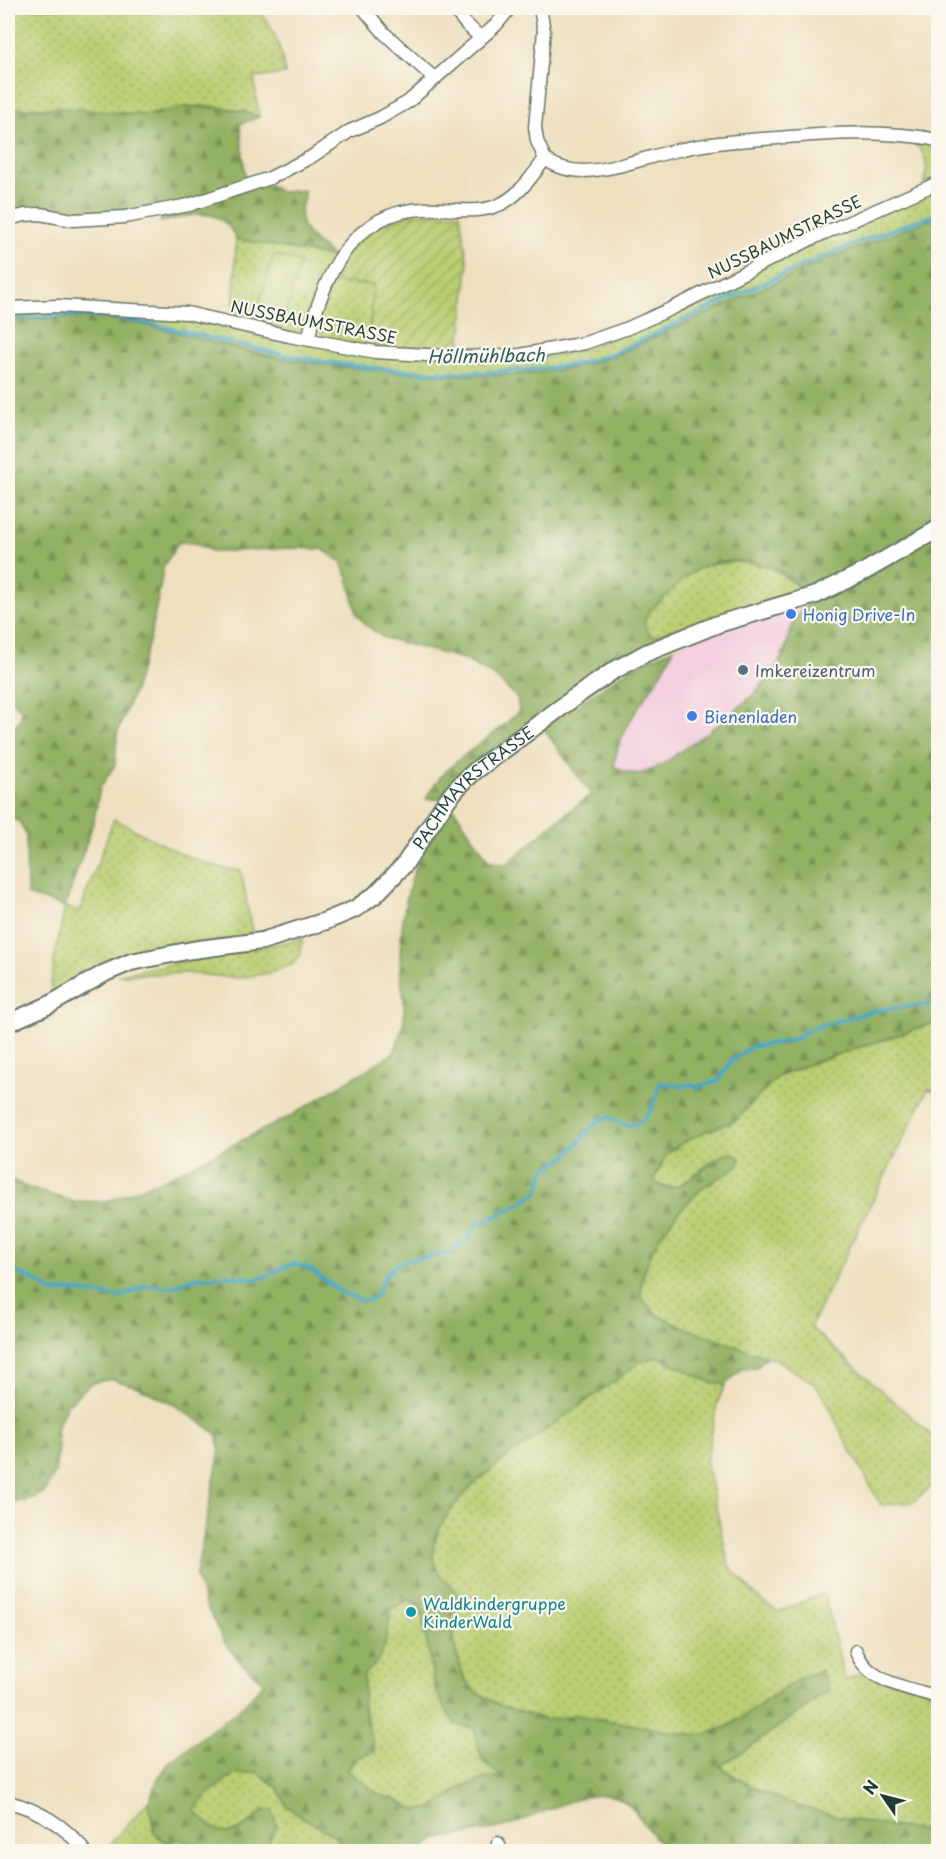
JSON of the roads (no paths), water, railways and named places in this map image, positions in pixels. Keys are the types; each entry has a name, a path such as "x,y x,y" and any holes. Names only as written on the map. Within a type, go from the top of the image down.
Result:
{"street":[{"path":"363,8 394,43 435,79"},
{"path":"453,8 481,38"},
{"path":"8,219 40,214 73,220 125,217 189,204 247,187 291,168 350,132 396,109 435,79 481,38 510,8"},
{"path":"540,8 544,31 535,127 537,141 545,159 556,165 584,171 682,149 741,140 865,133 895,134 939,140"},
{"path":"308,339 321,294 332,272 344,250 361,233 380,221 408,210 425,208 477,210 497,206 516,193 545,159"},
{"name":"NUSSBAUMSTRASSE","path":"8,308 58,306 187,313 375,352 461,357 520,355 585,343 628,328 804,242 939,183"},
{"name":"PACHMAYRSTRASSE","path":"8,1023 49,1005 105,973 131,962 176,952 262,942 355,909 375,895 404,866 447,800 475,771 613,671 684,636 816,595 865,572 939,529"},
{"path":"856,1651 865,1668 885,1680 939,1697"},
{"path":"8,1802 29,1808 54,1822 85,1851"}],"waterway":[{"name":"Höllmühlbach","path":"8,318 72,315 120,319 170,328 295,357 374,368 484,372 550,367 577,363 616,352 815,260 938,214"},
{"path":"8,1270 31,1278 52,1292 72,1291 120,1297 145,1286 171,1287 198,1277 213,1278 224,1275 255,1279 295,1264 308,1268 343,1293 363,1301 372,1299 377,1294 385,1275 402,1261 447,1254 466,1241 478,1223 497,1216 537,1193 546,1168 566,1157 599,1120 609,1117 622,1124 631,1125 644,1119 653,1106 660,1083 683,1086 691,1084 697,1087 718,1081 732,1060 751,1047 793,1040 810,1029 873,1011 938,1004"}],"place":[{"name":"Honig Drive-In","path":"791,614"},
{"name":"Imkereizentrum","path":"743,670"},
{"name":"Bienenladen","path":"692,716"},
{"name":"Waldkindergruppe KinderWald","path":"411,1612"}]}
